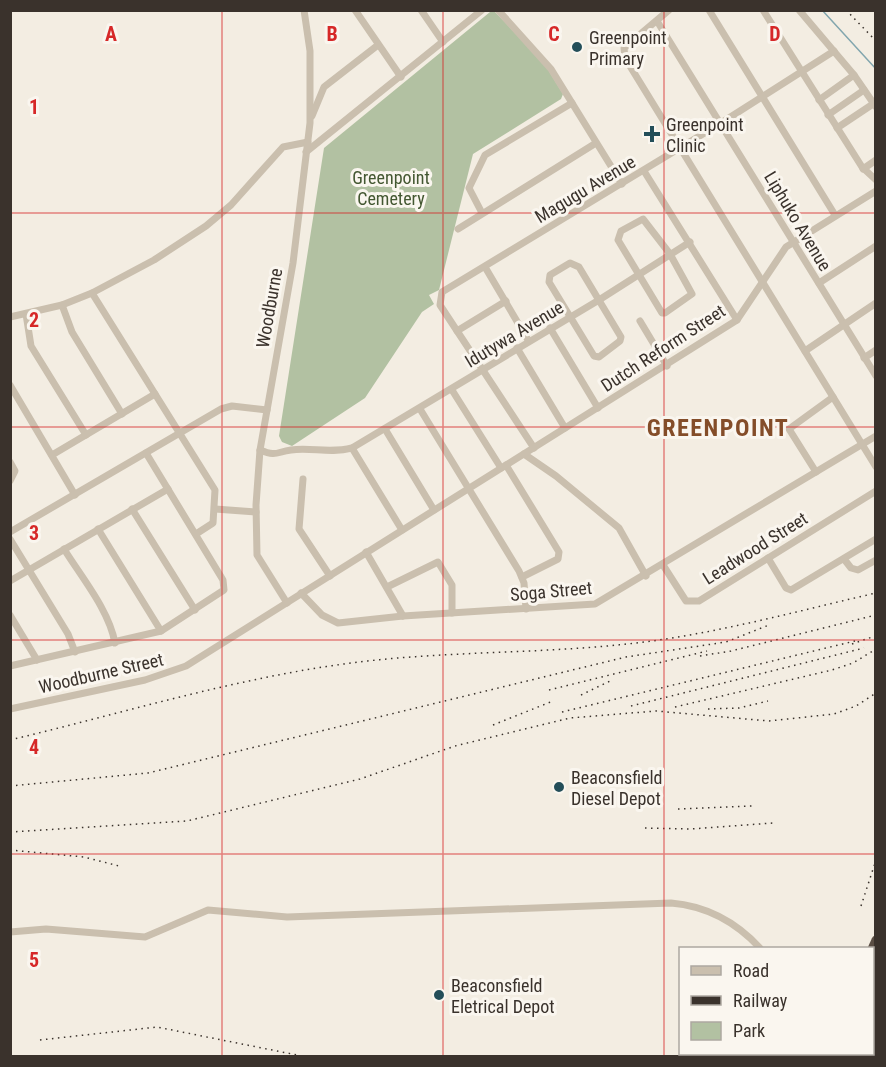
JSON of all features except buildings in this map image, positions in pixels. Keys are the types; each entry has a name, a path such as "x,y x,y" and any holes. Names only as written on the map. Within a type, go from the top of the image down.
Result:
{"street":[{"name":"Woodburne","path":"287,603 257,555 256,512 260,450 293,263 308,142 310,51 304,10"},
{"path":"355,10 401,77"},
{"path":"421,10 443,42"},
{"path":"306,153 482,10"},
{"path":"498,10 546,61 622,184"},
{"path":"669,10 627,45 623,54 876,467"},
{"path":"708,10 835,215"},
{"path":"799,10 854,75 874,105 837,128"},
{"path":"766,12 801,73 863,169 876,180"},
{"name":"Liphuko Avenue","path":"657,21 876,376"},
{"path":"310,121 324,87 378,45"},
{"name":"Magugu Avenue","path":"457,331 440,305 442,292 763,98 834,51"},
{"path":"819,100 854,75"},
{"path":"828,115 864,90"},
{"path":"482,213 469,190 485,155 572,103"},
{"path":"10,317 62,305 92,293 154,260 206,226 231,205 283,147 308,142"},
{"path":"458,229 596,143"},
{"path":"863,169 876,160"},
{"path":"644,171 737,320"},
{"path":"792,241 876,191"},
{"path":"644,219 670,254 692,294 688,299 662,313 639,275 618,240 621,231 644,219"},
{"name":"Dutch Reform Street","path":"287,603 737,320 781,252 792,241"},
{"name":"Idutywa Avenue","path":"352,448 452,390 528,340 571,317 690,242"},
{"path":"819,283 876,246"},
{"path":"567,264 579,267 621,337 620,341 601,356 594,356 571,317 549,279 567,264"},
{"path":"485,267 528,340"},
{"path":"92,293 215,490 213,523 196,534"},
{"path":"506,302 457,331 534,448"},
{"path":"805,351 843,323 876,303"},
{"path":"62,305 72,332 122,414"},
{"path":"26,314 32,346 86,435"},
{"path":"640,321 666,366"},
{"path":"550,328 598,408"},
{"path":"517,348 565,428"},
{"path":"864,358 876,350"},
{"path":"10,385 75,495"},
{"path":"452,390 560,555 558,559 522,577"},
{"path":"52,455 155,394"},
{"path":"816,472 789,429 833,397"},
{"path":"10,532 225,408 267,410"},
{"path":"420,409 522,577 526,609"},
{"path":"385,429 434,510"},
{"name":"Soga Street","path":"301,593 322,615 333,622 595,604 646,576 876,436"},
{"path":"260,450 276,455 292,450 331,453 352,448 402,530"},
{"path":"10,666 161,631 220,594 225,583 146,453"},
{"path":"524,454 556,476 619,528 646,576"},
{"path":"10,462 15,475 10,481"},
{"path":"303,479 299,530 330,576"},
{"path":"10,581 168,489"},
{"name":"Leadwood Street","path":"663,565 686,601 691,603 699,601 876,491"},
{"path":"132,509 195,610"},
{"path":"215,509 256,512"},
{"path":"98,529 161,631"},
{"path":"10,539 68,634 75,652"},
{"path":"768,558 786,588 791,590 876,540"},
{"path":"64,549 112,629 115,643"},
{"path":"366,552 403,616"},
{"path":"844,559 851,568 858,570 876,560"},
{"path":"387,587 438,562 452,585 452,613"},
{"name":"Woodburne Street","path":"10,709 146,680 177,670 287,603"},
{"path":"10,615 37,660"},
{"path":"10,932 46,929 144,937 208,910 287,917 671,903 699,908 728,920 759,947"}],"green space":[{"name":"Greenpoint Cemetery","path":"490,12 495,12 544,63 563,94 561,99 473,154 439,290 429,295 434,304 422,312 365,398 292,446 282,442 279,436 324,148"}],"waterway":[{"path":"822,10 876,69"}],"railway":[{"path":"846,10 876,41"},
{"path":"10,740 222,687 308,670 385,659 558,650 659,640 752,622 876,593"},
{"path":"700,656 731,651 876,615"},
{"path":"10,786 148,773 626,657 726,642 769,625"},
{"path":"852,644 875,636"},
{"path":"562,712 859,640"},
{"path":"631,706 864,648"},
{"path":"675,707 832,670 853,663 876,649"},
{"path":"549,690 707,651"},
{"path":"581,695 610,681"},
{"path":"10,832 187,821 360,779 455,746 570,718 656,711 769,721 834,714 856,706 876,693"},
{"path":"493,725 553,701"},
{"path":"708,709 739,708 768,701"},
{"path":"678,809 752,806"},
{"path":"645,828 691,829 773,823"},
{"path":"10,850 84,857 119,866"},
{"path":"861,906 876,860"},
{"path":"40,1040 157,1027 302,1056"}],"place":[{"name":"Greenpoint Primary","path":"577,47"},
{"name":"Greenpoint Clinic","path":"652,134"},
{"name":"Beaconsfield Diesel Depot","path":"559,787"},
{"name":"Beaconsfield Eletrical Depot","path":"439,995"}],"district":[{"name":"GREENPOINT","path":"718,428"}]}
